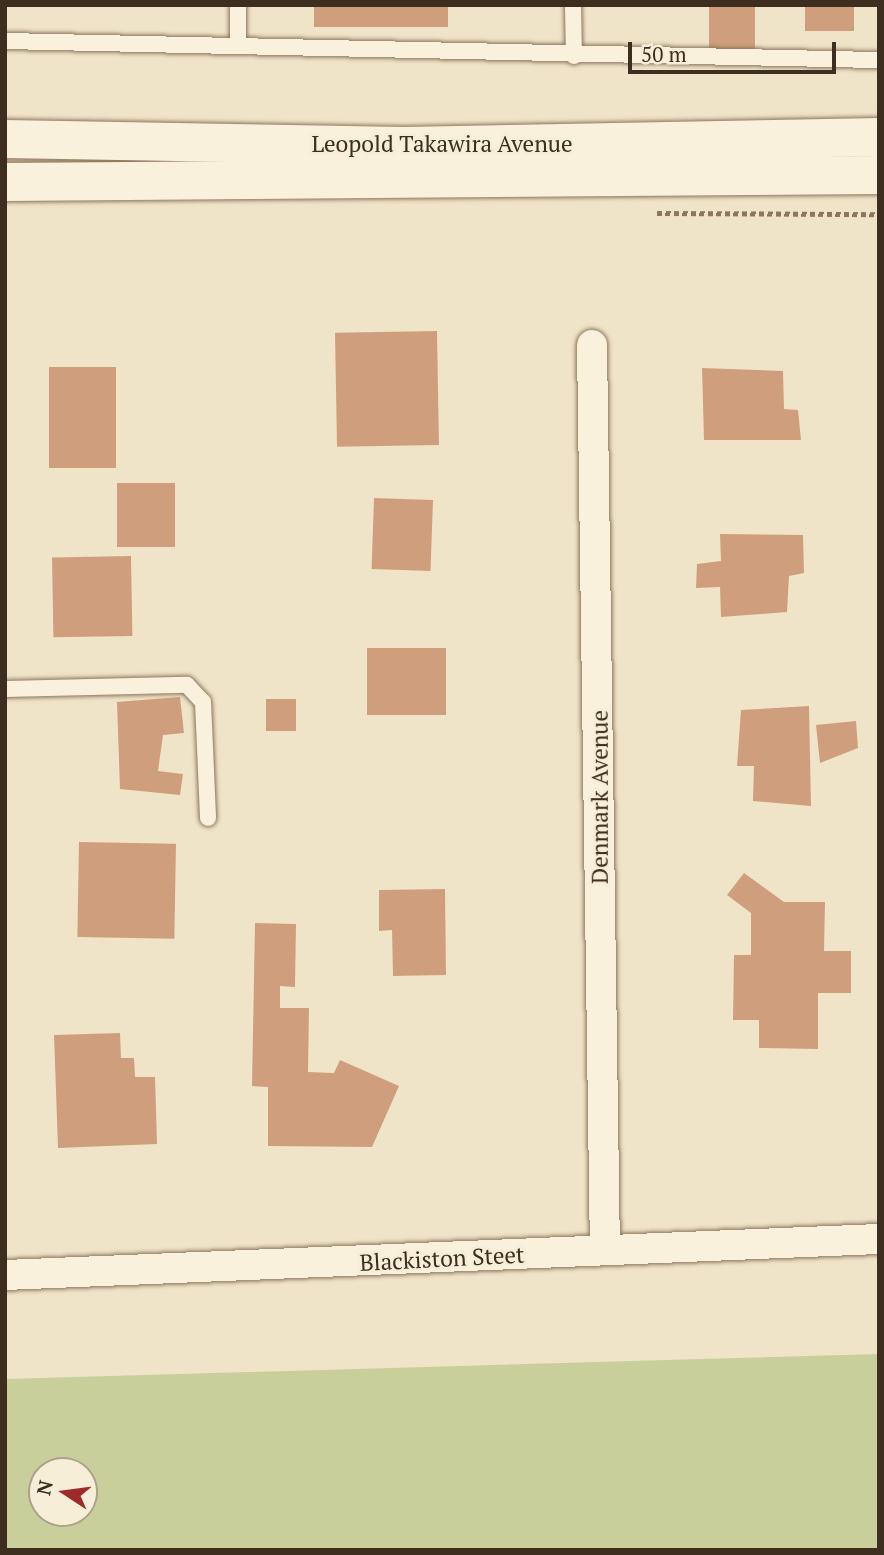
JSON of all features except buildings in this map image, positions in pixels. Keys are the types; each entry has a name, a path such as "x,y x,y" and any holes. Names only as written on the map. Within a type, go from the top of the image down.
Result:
{"main road":[{"name":"Leopold Takawira Avenue","path":"5,139 404,146 879,137"},
{"name":"Leopold Takawira Avenue","path":"5,182 879,175"}],"street":[{"name":"Denmark Avenue","path":"592,345 605,1250"},
{"name":"Blackiston Steet","path":"5,1275 256,1268 879,1239"}],"lane":[{"path":"238,5 238,45"},
{"path":"573,5 574,56"},
{"path":"5,41 238,45 574,56 879,60"},
{"path":"5,689 187,685 202,702 208,818"}],"green space":[{"path":"879,1354 879,1550 5,1550 5,1379"}]}
